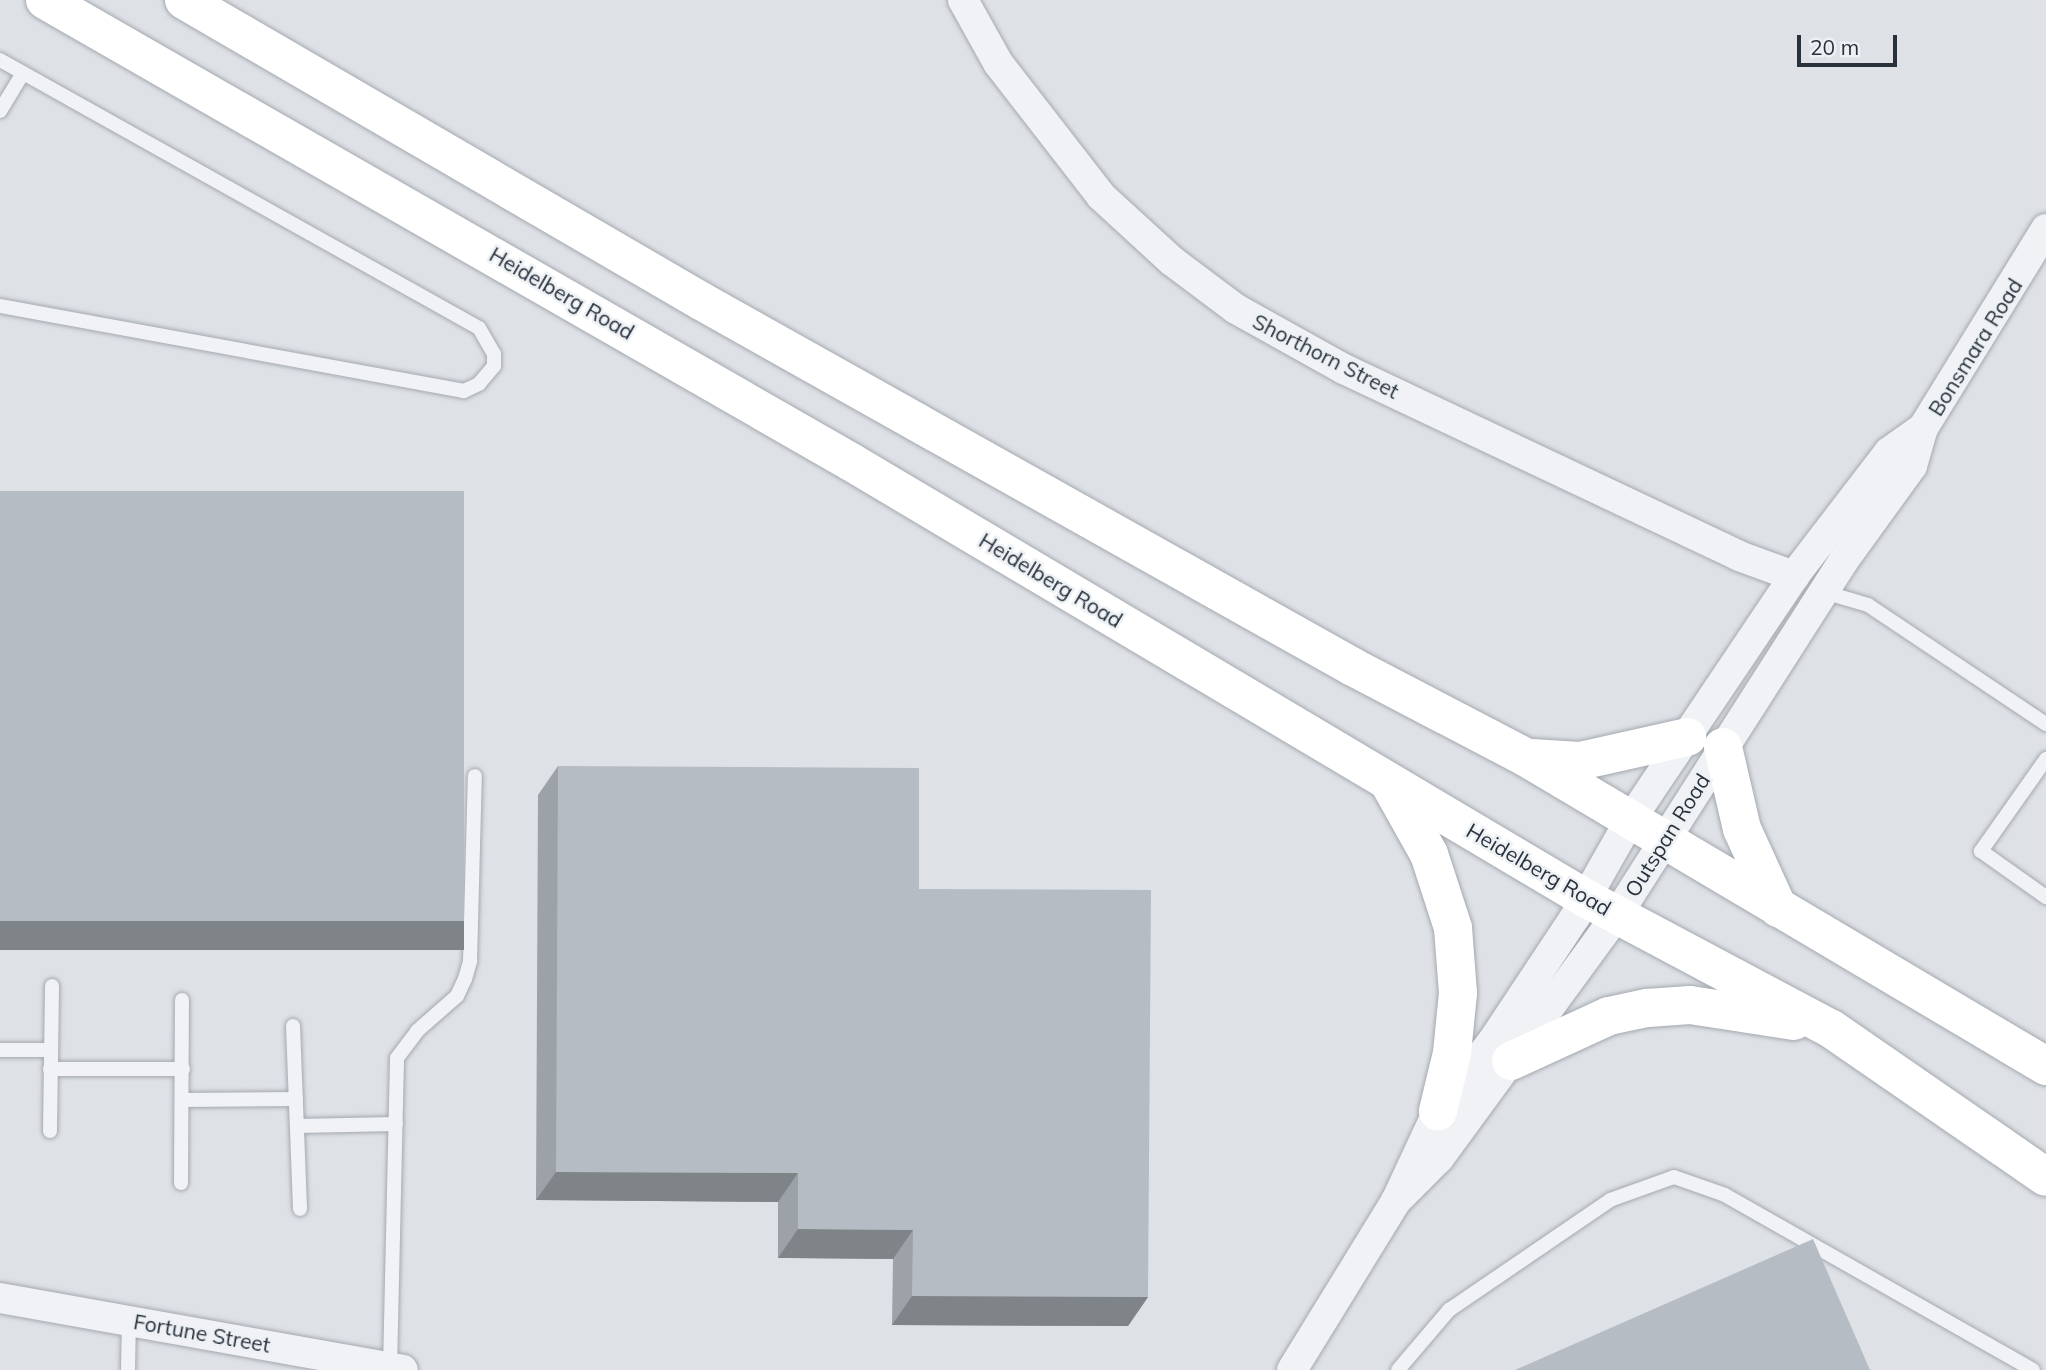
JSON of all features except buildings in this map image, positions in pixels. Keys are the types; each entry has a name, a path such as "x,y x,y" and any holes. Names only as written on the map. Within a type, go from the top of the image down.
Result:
{"main road":[{"name":"Heidelberg Road","path":"45,0 647,343 1601,906 1830,1028 2046,1177"},
{"path":"184,0 712,308 1353,667 1525,757 1629,822 2046,1066"},
{"path":"1525,757 1580,761 1705,742 1778,908"},
{"path":"1387,780 1429,854 1453,928 1458,993 1452,1053 1438,1111"},
{"path":"1511,1061 1609,1016 1648,1008 1726,1008 1830,1028"}],"street":[{"name":"Shorthorn Street","path":"963,0 998,63 1101,196 1172,261 1237,309 1344,369 1739,556 1794,576"},
{"name":"Bonsmara Road","path":"1824,592 1912,466 1923,428 2046,229"},
{"name":"Bonsmara Road","path":"1794,576 1889,452 1923,428"},
{"name":"Outspan Road","path":"1292,1370 1396,1201 1438,1111 1601,906 1663,840 1705,742 1794,576"},
{"name":"Outspan Road","path":"1396,1201 1439,1158 1511,1061 1601,906 1629,822 1705,742 1824,592"},
{"name":"Fortune Street","path":"0,1298 397,1369"}],"lane":[{"path":"0,60 479,328 494,354 494,366 479,384 464,391 0,306"},
{"path":"0,111 23,72"},
{"path":"1824,592 1868,605 2046,724"},
{"path":"2046,759 1981,851 2046,897"},
{"path":"397,1369 397,1058 417,1031 457,996 470,961 475,776"},
{"path":"50,1131 52,986"},
{"path":"181,1183 182,999"},
{"path":"293,1026 300,1209"},
{"path":"0,1050 50,1050"},
{"path":"50,1069 183,1069"},
{"path":"182,1100 296,1099"},
{"path":"297,1126 396,1124"},
{"path":"1398,1370 1449,1310 1610,1200 1674,1177 1725,1195 2033,1370"},
{"path":"128,1370 129,1320"}]}
